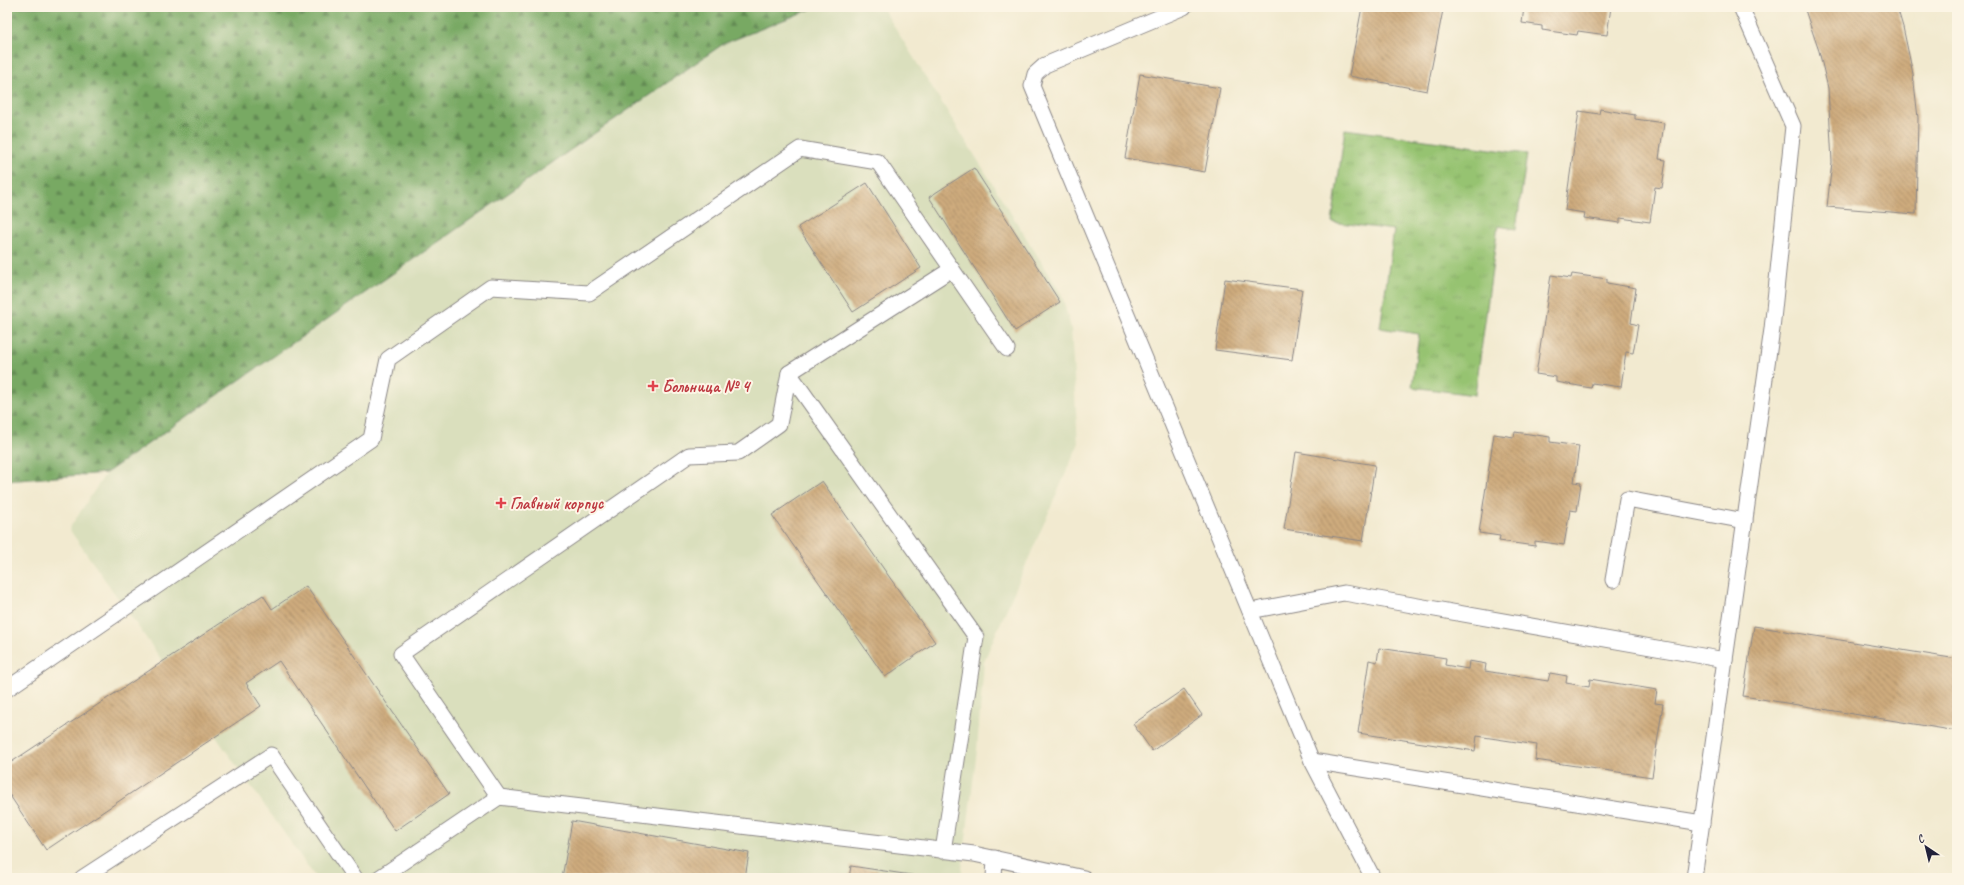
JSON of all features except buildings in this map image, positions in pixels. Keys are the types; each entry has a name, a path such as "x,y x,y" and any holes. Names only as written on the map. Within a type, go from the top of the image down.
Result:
{"lane":[{"path":"1184,7 1045,65 1035,74 1032,86 1312,761 1373,878"},
{"path":"1694,878 1772,329 1793,126 1741,7"},
{"path":"7,689 371,439 388,359 491,287 589,293 800,149 878,162 1007,350"},
{"path":"499,797 400,654 689,455 738,453 779,424 789,373 952,269"},
{"path":"789,373 976,637 943,851"},
{"path":"1613,580 1628,499 1745,521"},
{"path":"1250,611 1344,592 1725,660"},
{"path":"82,878 271,755 355,878"},
{"path":"1312,761 1702,823"},
{"path":"379,878 499,797 995,858 1084,878"},
{"path":"994,878 995,858"}],"shaded area":[{"name":"Больница № 4","path":"816,7 882,7 1062,295 1071,328 1078,445 984,661 977,750 961,878 316,878 69,529 106,473 723,44"}],"green space":[{"path":"7,7 816,7 723,44 106,473 7,481"},
{"path":"1345,129 1527,154 1516,229 1498,226 1475,395 1412,387 1419,334 1380,328 1394,230 1332,222"}],"place":[{"name":"Больница № 4","path":"653,386"},
{"name":"Главный корпус","path":"501,503"}]}
